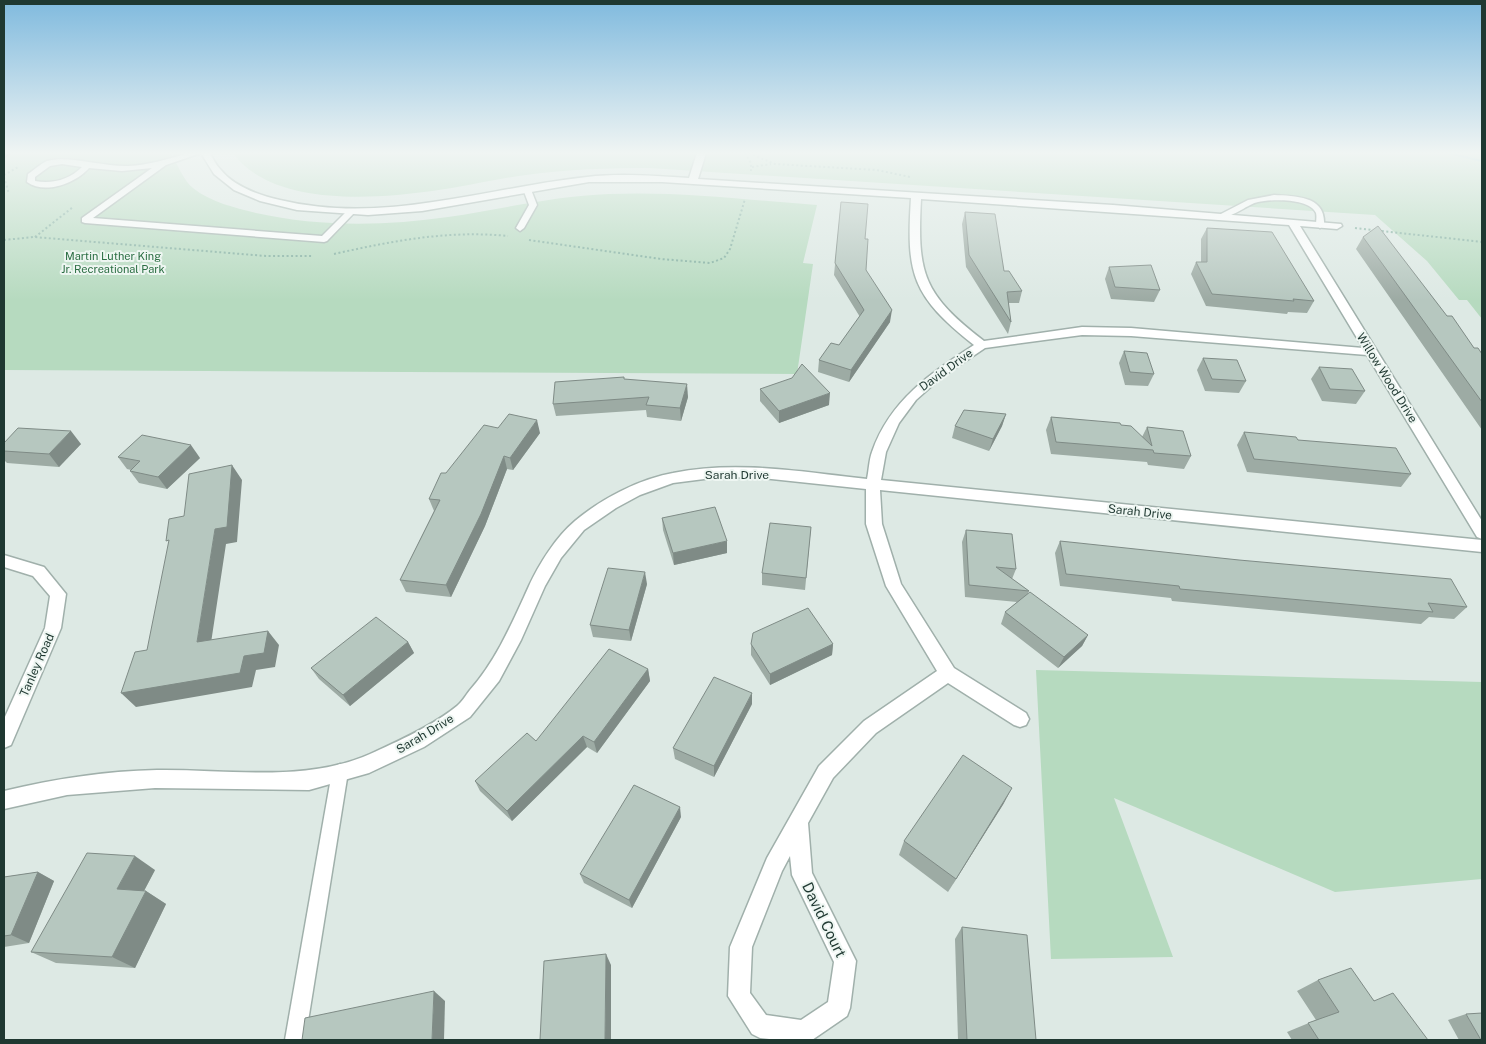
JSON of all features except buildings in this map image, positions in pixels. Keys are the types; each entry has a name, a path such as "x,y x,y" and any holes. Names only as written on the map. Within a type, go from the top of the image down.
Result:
{"street":[{"path":"275,202 297,207 368,212 422,208 456,202"},
{"path":"916,202 915,233 918,270 928,295 954,324 982,345"},
{"path":"1019,202 1223,215 1336,226"},
{"name":"Willow Wood Drive","path":"1292,222 1482,533"},
{"name":"David Drive","path":"1020,719 948,673 894,586 874,524 873,485 879,452 893,422 911,397 938,374 982,345 1082,331 1131,332 1370,352"},
{"name":"Sarah Drive","path":"4,800 67,786 155,779 309,781 370,764 409,745 464,711 493,676 513,640 538,584 556,554 579,526 611,504 635,491 672,478 712,472 752,472 1482,546"},
{"name":"Tanley Road","path":"4,561 38,571 58,594 53,628 4,738"},
{"name":"David Court","path":"798,822 802,875 845,961 839,1008 804,1032 760,1026 739,996 742,947 774,865 798,822 826,772 870,727 948,673"}],"lane":[{"path":"110,202 86,220 324,239 352,211"},
{"path":"520,228 533,205 532,202"},
{"path":"1223,215 1251,202"},
{"path":"1302,202 1311,204 1319,209 1322,218 1320,224"},
{"path":"294,1040 340,772"}],"path":[{"path":"527,240 660,259 710,264 724,258 730,249 743,202"},
{"path":"1336,226 1482,242"},
{"path":"329,255 387,241 427,235 469,234 512,237"},
{"path":"4,240 34,237 266,256 300,258 319,256"}],"green space":[{"name":"Martin Luther King Jr. Recreational Park","path":"4,202 217,202 280,218 352,224 424,220 538,202 774,202 817,205 803,263 813,264 797,374 4,370"},
{"path":"1170,202 1482,202 1482,319 1467,300 1459,300 1427,261 1375,215"},
{"path":"1036,670 1482,682 1482,879 1335,892 1114,798 1173,957 1051,959"}]}
